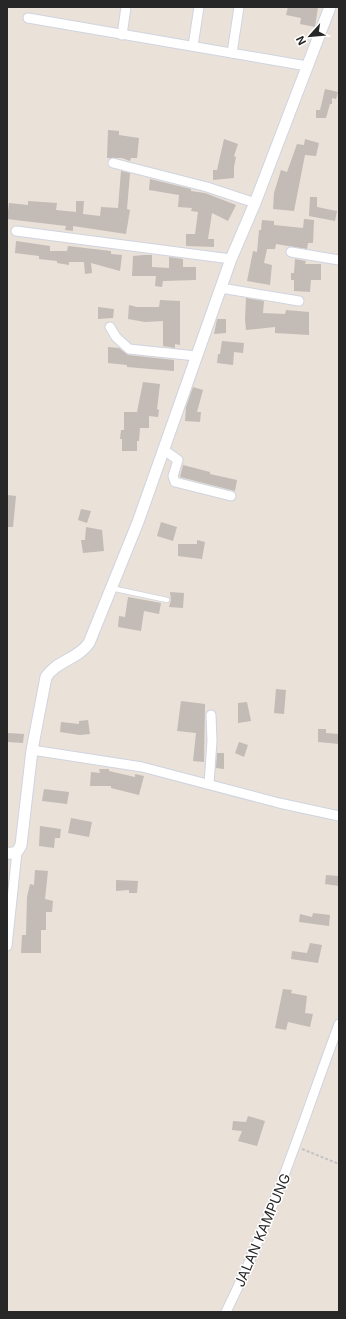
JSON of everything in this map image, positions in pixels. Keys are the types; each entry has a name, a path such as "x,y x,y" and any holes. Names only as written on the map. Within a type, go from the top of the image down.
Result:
{"street":[{"path":"122,35 126,7"},
{"path":"193,46 197,7"},
{"path":"232,53 238,7"},
{"path":"7,946 12,852 21,845 32,750 46,677 51,670 84,650 89,643 138,522 220,288 255,203 330,7"},
{"path":"28,18 307,66"},
{"path":"113,163 207,187 255,203"},
{"path":"16,231 231,259"},
{"path":"292,252 339,260"},
{"path":"220,288 298,301"},
{"path":"110,327 116,337 129,349 196,356"},
{"path":"164,450 178,460 173,476 175,482 231,496"},
{"path":"209,784 212,741 211,714"},
{"path":"32,750 142,767 339,816"},
{"name":"JALAN KAMPUNG","path":"226,1312 250,1262 295,1147 339,1024"}],"lane":[{"path":"111,588 167,600"}],"path":[{"path":"295,1147 339,1164"}],"building":[{"path":"288,7 318,7 315,27 300,24 301,18 286,15"},
{"path":"325,89 338,92 336,99 332,98 332,104 330,104 326,118 316,118 316,110 320,110"},
{"path":"108,130 119,131 119,135 139,138 137,158 131,158 130,161 122,158 107,158"},
{"path":"224,139 238,144 234,156 236,157 234,178 213,180 213,170 217,170"},
{"path":"305,139 319,143 316,156 305,155 294,211 273,209 274,193 281,170 287,172 297,144 304,145"},
{"path":"121,171 130,173 127,209 130,210 126,234 73,226 73,231 65,230 66,226 7,219 9,203 28,205 28,201 57,203 56,210 76,212 76,201 84,201 83,214 100,216 101,207 118,208"},
{"path":"150,179 191,189 191,191 205,193 236,205 228,221 212,213 208,239 214,239 214,247 186,246 186,234 195,234 198,212 191,211 192,208 178,207 179,195 149,190"},
{"path":"310,197 317,197 317,207 337,211 335,221 309,216"},
{"path":"304,219 314,220 313,243 308,243 307,249 276,244 275,249 267,249 264,263 272,265 270,285 247,281 253,251 257,252 259,230 261,230 262,220 274,221 274,225 303,228"},
{"path":"16,241 50,246 50,251 67,251 68,246 111,251 111,254 122,255 120,271 91,263 92,273 85,274 84,262 69,262 69,265 57,263 57,261 39,259 39,256 15,253"},
{"path":"152,255 152,267 169,268 169,257 183,259 183,267 196,267 196,280 163,281 162,287 155,286 156,276 132,276 133,256"},
{"path":"295,259 306,261 305,264 321,264 321,280 311,280 310,292 294,291 294,280 291,280 291,273 294,273"},
{"path":"246,298 264,301 263,313 285,314 286,310 309,312 309,335 275,333 275,327 246,330"},
{"path":"160,300 180,301 180,345 175,344 175,348 163,346 163,321 145,322 128,319 129,305 137,307 159,307"},
{"path":"98,307 114,309 113,318 98,319"},
{"path":"217,319 226,319 226,333 214,334"},
{"path":"222,341 244,343 243,353 234,352 233,365 217,363"},
{"path":"108,347 119,348 128,355 174,360 174,371 127,367 127,365 108,363"},
{"path":"143,382 160,384 157,409 159,410 158,417 149,416 149,428 140,428 139,441 137,441 137,451 122,451 122,439 120,439 121,430 124,430 124,412 137,412"},
{"path":"193,387 203,390 197,412 201,412 200,422 185,421 186,407"},
{"path":"183,465 210,472 210,474 237,480 235,491 180,477"},
{"path":"7,495 16,496 13,527 7,527"},
{"path":"81,509 91,511 87,523 78,520"},
{"path":"161,522 177,527 173,541 157,536"},
{"path":"86,527 102,530 104,551 83,553 81,540 85,540"},
{"path":"197,540 205,542 202,559 178,556 178,544 197,544"},
{"path":"170,592 184,593 183,608 169,607 171,600"},
{"path":"128,597 161,603 159,614 144,611 141,631 118,627 119,616 125,617"},
{"path":"276,689 286,690 284,714 274,713"},
{"path":"181,701 205,704 204,762 193,761 196,733 177,731"},
{"path":"247,702 251,721 238,723 238,703"},
{"path":"88,720 90,734 80,735 60,732 61,722 79,724 79,721"},
{"path":"318,729 326,729 326,733 339,734 339,744 318,742"},
{"path":"8,733 24,734 23,743 7,742"},
{"path":"239,742 248,745 244,757 235,753"},
{"path":"217,753 224,753 224,769 216,768"},
{"path":"99,769 109,769 109,771 135,777 135,774 144,776 139,795 111,788 111,786 90,786 91,772 100,773"},
{"path":"44,789 69,792 67,804 42,801"},
{"path":"71,818 92,822 89,837 68,833"},
{"path":"40,826 61,829 60,838 55,838 54,848 39,846"},
{"path":"35,870 48,871 45,899 53,901 52,912 46,912 46,930 41,930 41,953 21,953 22,935 26,935 27,897 30,884 34,885"},
{"path":"326,875 339,876 339,886 325,884"},
{"path":"116,880 138,881 137,893 129,893 129,890 116,891"},
{"path":"313,913 330,915 329,926 299,922 300,914 312,917"},
{"path":"310,943 322,945 318,963 291,959 292,951 307,953"},
{"path":"283,989 292,990 291,993 307,996 305,1013 313,1014 310,1027 288,1022 286,1030 275,1028"},
{"path":"248,1116 265,1121 257,1146 238,1141 242,1131 232,1130 233,1121 246,1122"}]}
